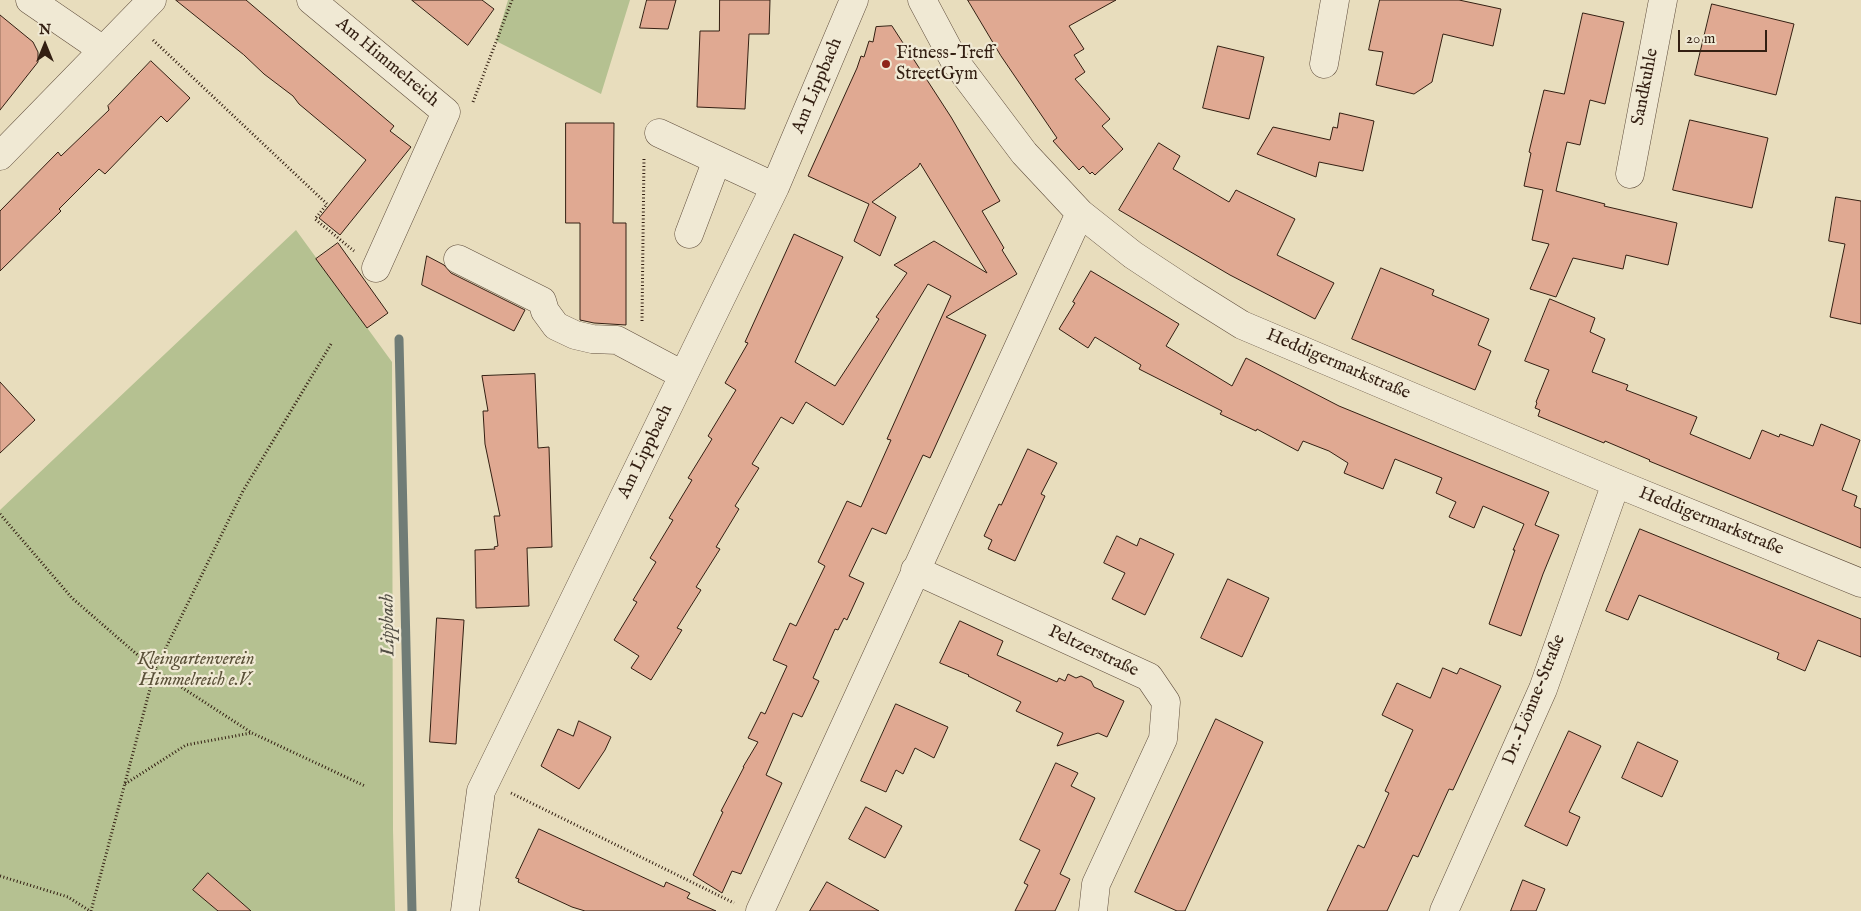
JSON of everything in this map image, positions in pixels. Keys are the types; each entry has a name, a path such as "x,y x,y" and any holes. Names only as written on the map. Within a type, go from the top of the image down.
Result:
{"street":[{"path":"30,0 103,50"},
{"path":"0,156 152,0"},
{"name":"Am Himmelreich","path":"311,0 446,112 376,268"},
{"name":"Am Lippbach","path":"465,911 481,791 775,187 854,0"},
{"name":"Heddigermarkstraße","path":"922,0 954,60 1024,153 1080,213 1133,256 1186,290 1242,324 1616,483 1861,583"},
{"path":"1324,64 1335,0"},
{"name":"Sandkuhle","path":"1630,174 1663,0"},
{"path":"659,133 775,187"},
{"path":"689,234 717,160"},
{"path":"751,909 915,570 1080,213"},
{"path":"458,259 542,301 545,311 556,326 575,335 592,339 617,340 684,375"},
{"name":"Dr.-Lönne-Straße","path":"1444,911 1543,689 1616,483"},
{"name":"Peltzerstraße","path":"915,570 1149,677 1166,702 1164,739 1096,884 1093,911"}],"path":[{"path":"446,112 457,120 465,120 512,0"},
{"path":"133,20 327,204 315,219 376,268"},
{"path":"642,354 644,156"},
{"path":"0,876 68,898 90,911 155,670 243,491 331,344"},
{"path":"0,514 72,598 155,670 252,733 365,786"},
{"path":"125,784 186,745 252,733"},
{"path":"486,780 751,909"}],"green space":[{"path":"508,0 630,0 601,94 496,41"},
{"name":"Kleingartenverein Himmelreich e.V.","path":"296,230 392,362 393,830 395,911 0,911 0,510"}],"building":[{"path":"176,0 246,0 394,126 390,131 411,147 340,235 319,218 366,160 299,104 293,96"},
{"path":"412,0 482,0 494,9 468,45"},
{"path":"647,0 676,0 668,29 640,28"},
{"path":"720,0 770,0 769,34 749,34 745,109 697,107 700,31 719,31"},
{"path":"968,0 1116,0 1069,26 1084,49 1074,55 1085,72 1075,79 1110,119 1102,126 1123,149 1095,175 1092,172 1090,174 1083,166 1079,170 1053,141 1057,138 1001,56"},
{"path":"1380,0 1459,0 1501,9 1493,46 1443,34 1432,82 1414,94 1376,85 1383,52 1369,50"},
{"path":"1712,4 1794,24 1776,95 1695,75"},
{"path":"1583,13 1624,22 1605,104 1590,100 1580,145 1567,142 1556,191 1605,204 1604,206 1677,223 1668,265 1626,255 1623,269 1573,258 1556,297 1530,289 1549,244 1532,240 1543,190 1524,186 1531,153 1529,152 1544,90 1564,94"},
{"path":"0,15 33,42 38,52 38,62 0,110"},
{"path":"892,26 951,117 1000,201 982,211 1017,274 946,317 986,335 930,458 923,455 886,534 872,528 849,576 864,583 847,620 844,618 838,630 835,629 813,678 819,681 802,717 793,713 766,775 782,783 741,874 732,871 722,893 693,875 723,812 721,811 758,742 748,738 761,712 765,714 787,666 773,660 790,623 796,626 825,566 818,562 847,501 861,507 891,440 887,439 951,296 928,284 843,425 806,402 793,424 781,417 752,464 759,468 735,506 739,509 716,547 720,549 696,587 701,590 677,628 682,630 651,680 631,668 639,656 614,640 637,602 633,600 656,562 650,558 673,520 669,518 692,480 688,478 712,439 708,436 736,390 725,383 748,343 745,342 794,234 843,257 795,362 835,386 879,319 876,317 907,273 894,265 934,241 987,273 920,163 918,167 872,202 896,217 880,256 854,241 869,204 808,176 861,56 864,57 869,41 873,42 876,27"},
{"path":"1218,46 1264,57 1249,119 1203,108"},
{"path":"151,61 190,98 167,122 161,116 105,174 99,169 59,209 61,211 0,271 0,211 58,152 61,156 109,110 108,106"},
{"path":"1340,113 1374,121 1363,171 1319,162 1316,177 1257,154 1273,127 1330,140 1333,127 1337,128"},
{"path":"1690,120 1768,138 1752,208 1673,190"},
{"path":"566,123 614,123 613,223 626,223 626,325 580,320 580,223 566,223"},
{"path":"1159,143 1180,156 1173,169 1229,202 1236,190 1295,219 1277,255 1334,283 1315,319 1230,275 1119,210"},
{"path":"1836,197 1861,201 1861,324 1830,317 1845,244 1829,241"},
{"path":"338,243 388,313 367,328 316,259"},
{"path":"427,256 444,265 451,273 525,310 514,331 422,285"},
{"path":"1381,268 1434,290 1432,295 1489,319 1478,345 1491,351 1475,390 1352,339"},
{"path":"1091,271 1179,324 1166,346 1232,386 1246,358 1339,406 1549,492 1535,525 1559,535 1521,636 1489,624 1515,550 1513,550 1524,524 1483,506 1474,528 1449,517 1456,502 1436,493 1442,478 1395,459 1383,489 1344,473 1348,463 1329,451 1303,441 1298,451 1257,429 1256,431 1220,414 1222,411 1139,369 1141,365 1095,337 1088,348 1059,329"},
{"path":"1550,299 1595,318 1590,332 1605,339 1592,372 1628,385 1626,390 1697,417 1690,434 1750,459 1762,430 1779,437 1780,434 1813,446 1821,424 1860,440 1842,490 1857,496 1854,506 1861,509 1861,548 1605,441 1604,443 1538,416 1540,410 1535,408 1536,402 1549,370 1525,361"},
{"path":"535,374 538,448 549,447 552,547 527,548 529,606 476,608 475,550 495,549 494,547 498,546 494,516 500,516 485,444 483,411 488,411 482,376"},
{"path":"0,382 35,420 0,453"},
{"path":"1028,449 1057,463 1041,494 1045,496 1015,561 988,549 992,540 984,536"},
{"path":"1640,529 1861,619 1861,657 1818,640 1805,671 1777,659 1779,653 1639,595 1628,620 1606,611"},
{"path":"1117,536 1137,546 1140,538 1174,554 1145,615 1112,599 1125,573 1104,563"},
{"path":"1228,579 1269,598 1242,657 1201,638"},
{"path":"437,618 464,620 456,744 430,742"},
{"path":"960,621 1003,641 997,655 1057,682 1059,678 1065,681 1068,674 1076,678 1081,676 1091,681 1094,687 1124,701 1107,737 1098,733 1057,746 1063,733 1016,711 1021,702 969,675 940,663"},
{"path":"1443,668 1457,674 1460,668 1501,686 1453,790 1449,789 1418,857 1413,855 1387,911 1327,911 1358,845 1364,848 1389,793 1385,791 1413,730 1382,715 1397,683 1430,698"},
{"path":"896,704 948,727 934,758 915,748 903,774 896,770 886,792 861,781"},
{"path":"1216,719 1263,742 1185,911 1177,911 1135,892"},
{"path":"579,721 611,737 605,750 579,789 541,766 558,729 573,736"},
{"path":"1569,731 1601,746 1569,812 1580,817 1567,846 1525,826"},
{"path":"1638,742 1678,761 1662,797 1622,778"},
{"path":"1056,763 1078,773 1071,786 1095,798 1060,874 1070,879 1055,911 1015,911 1028,885 1024,883 1040,850 1020,840"},
{"path":"866,807 902,826 885,858 849,839"},
{"path":"539,829 664,887 666,882 690,893 687,898 716,911 585,911 518,882 519,879 516,878"},
{"path":"208,873 251,911 218,911 193,890"},
{"path":"1523,880 1545,889 1536,911 1511,911"},
{"path":"827,882 879,911 810,911"}],"waterway":[{"name":"Lippbach","path":"399,339 412,911"}],"place":[{"name":"Fitness-Treff StreetGym","path":"886,64"}]}
